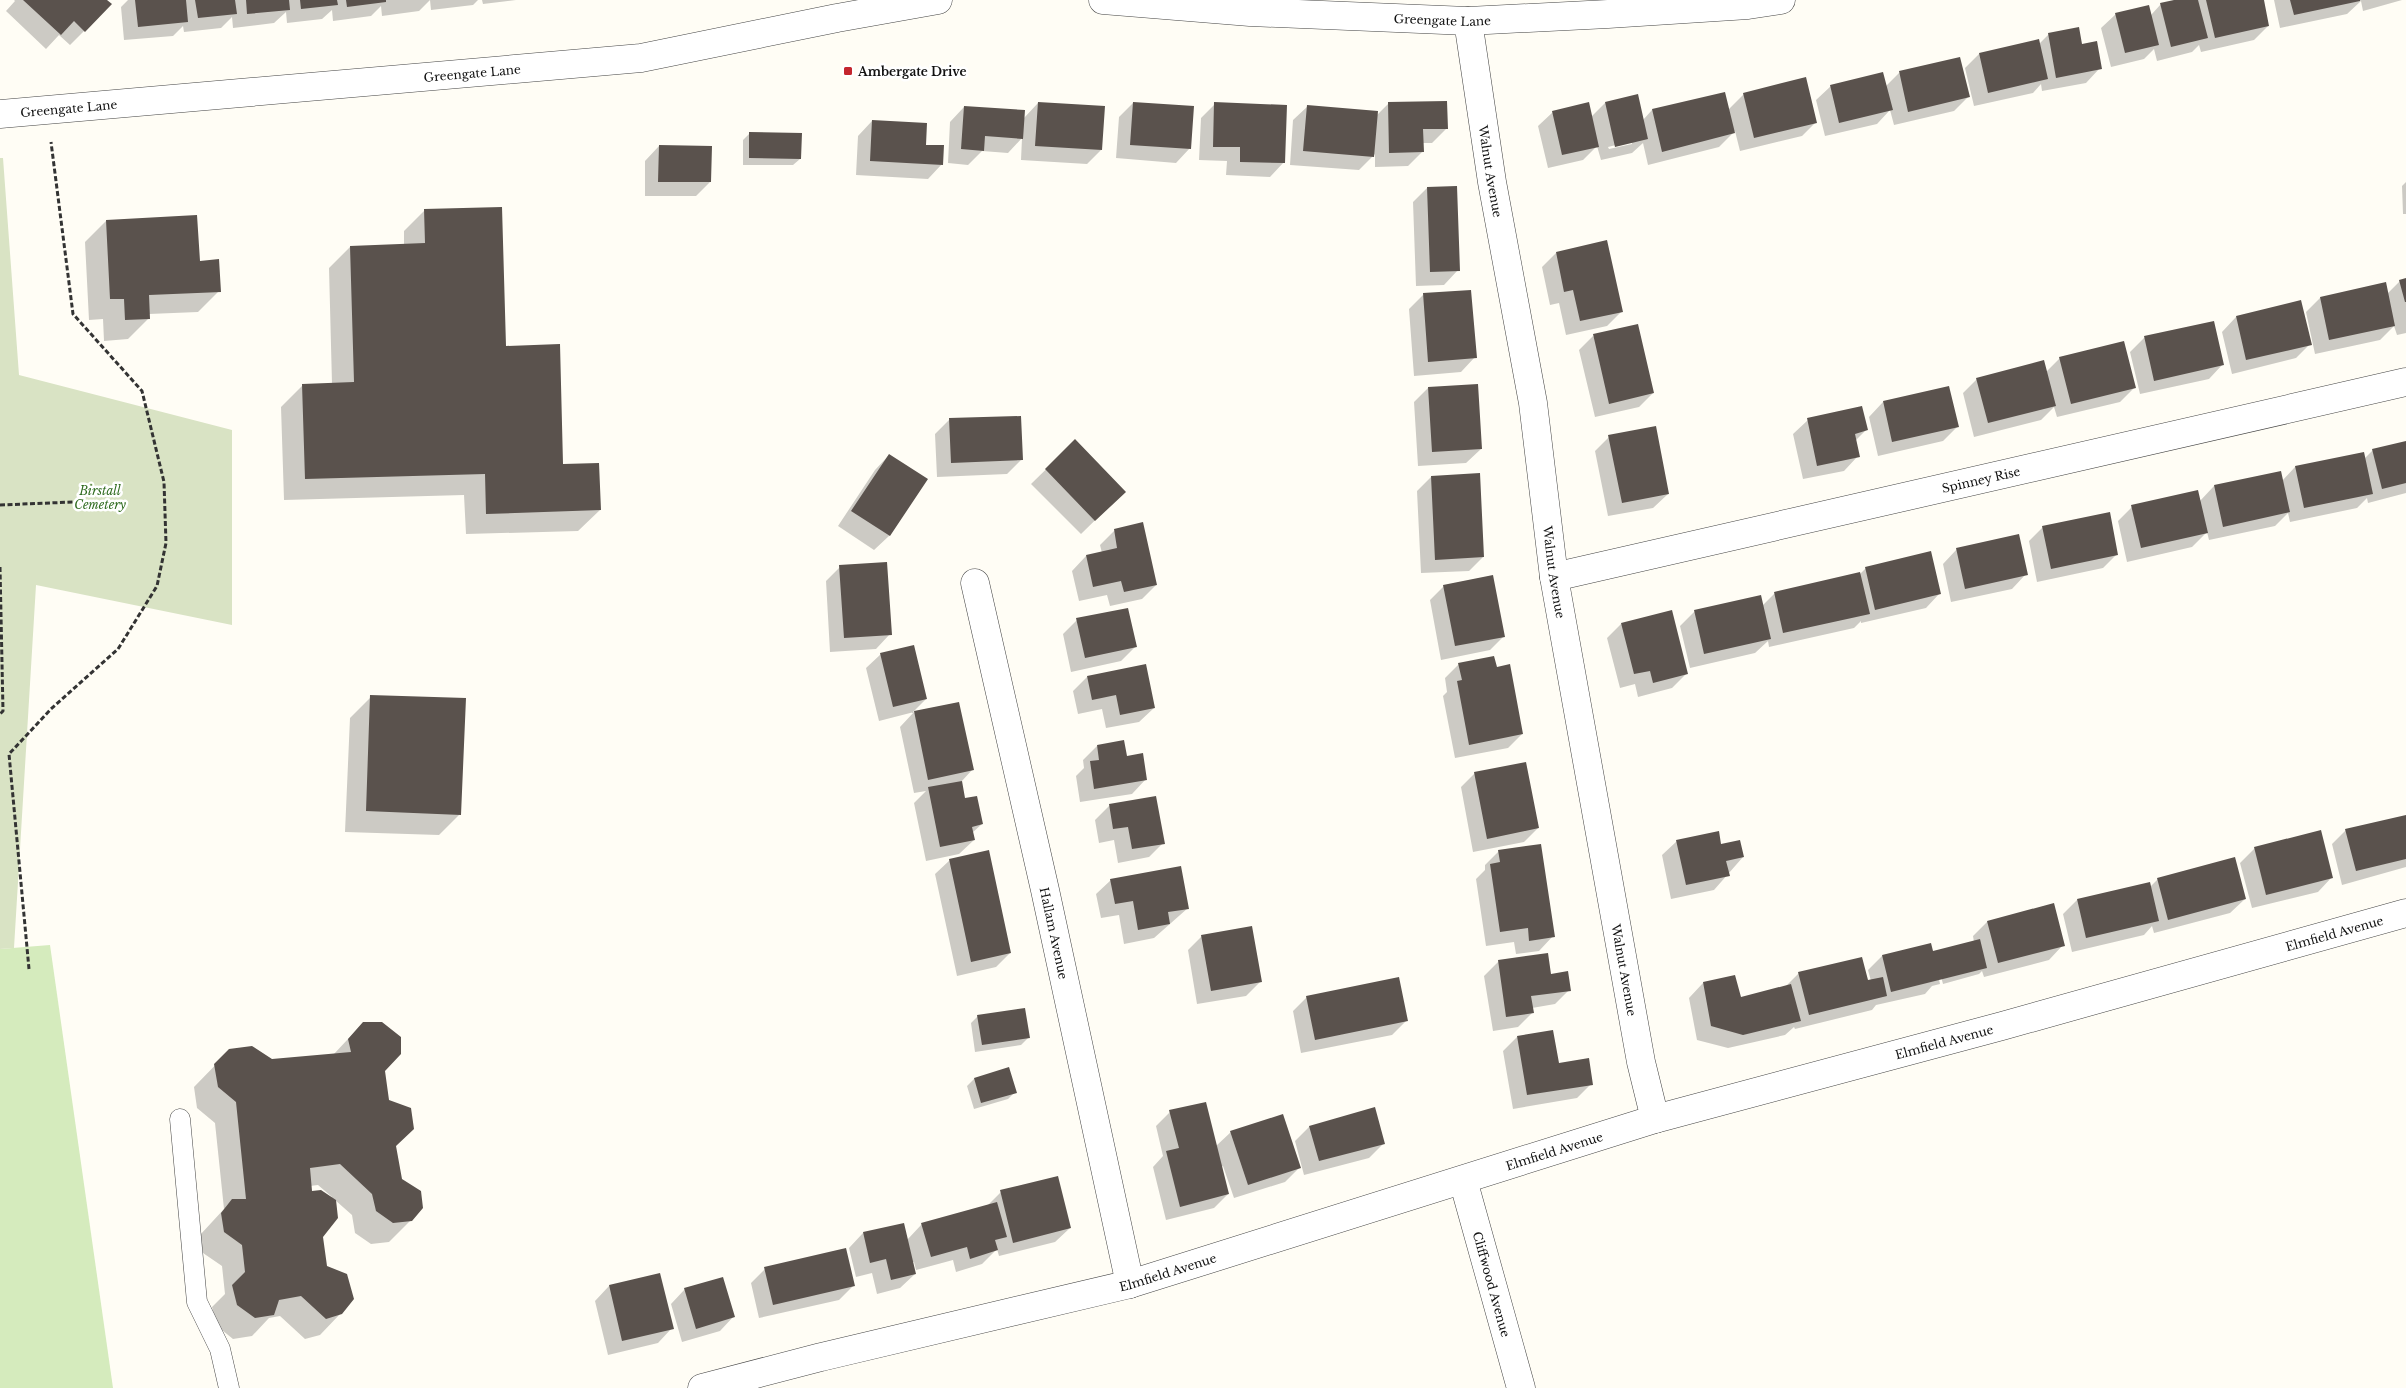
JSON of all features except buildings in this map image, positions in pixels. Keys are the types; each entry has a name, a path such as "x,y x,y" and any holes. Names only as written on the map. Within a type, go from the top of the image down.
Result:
{"street":[{"name":"Greengate Lane","path":"0,114 641,58 938,0"},
{"name":"Greengate Lane","path":"1103,0 1250,6 1468,21 1738,5 1781,0"},
{"name":"Walnut Avenue","path":"1468,21 1492,182 1533,403 1554,577 1641,1062 1655,1119"},
{"name":"Spinney Rise","path":"1554,577 2406,382"},
{"name":"Hallam Avenue","path":"975,583 1047,899 1130,1284"},
{"name":"Elmfield Avenue","path":"702,1388 821,1357 1130,1284 1655,1119 2002,1026 2406,913"},
{"name":"Cliffwood Avenue","path":"1463,1180 1521,1388"}],"lane":[{"path":"180,1119 197,1302 220,1350 228,1388"}],"path":[{"path":"28,969 9,754 51,709 118,649 156,586 166,543 164,482 142,391 73,314 46,109"},
{"path":"0,505 73,502"},
{"path":"0,567 3,711 0,714"}],"green space":[{"name":"Birstall Cemetery","path":"0,158 3,158 19,375 232,430 232,625 36,585 14,948 0,949"},
{"path":"50,945 113,1388 0,1388 0,949"}],"place":[{"name":"Ambergate Drive","path":"848,71"}]}
